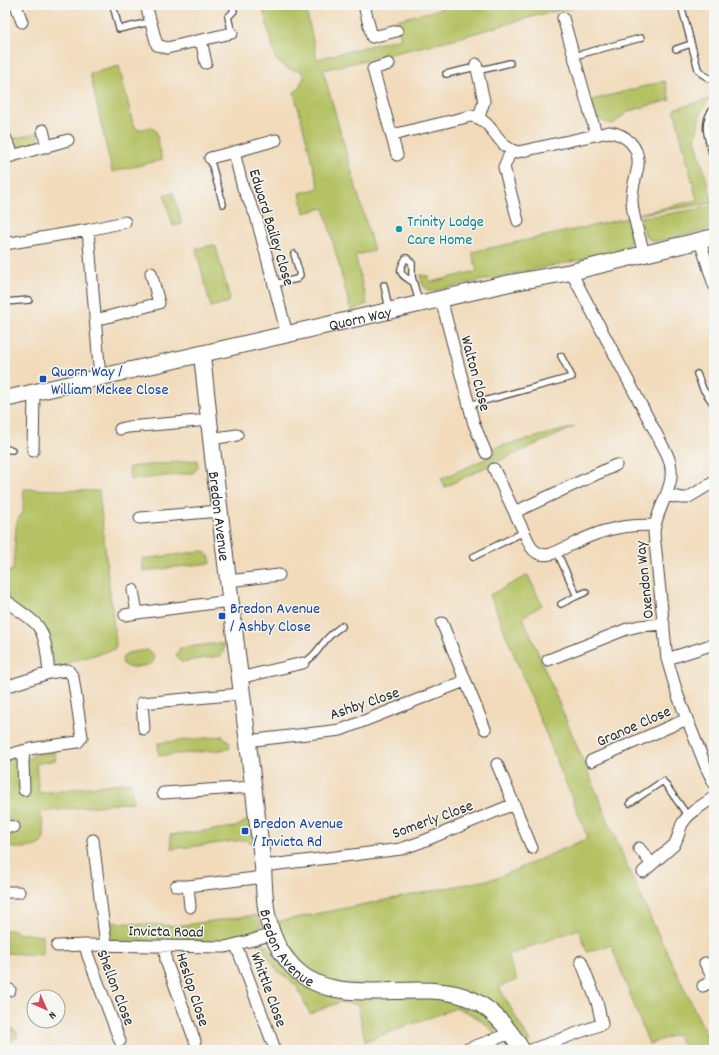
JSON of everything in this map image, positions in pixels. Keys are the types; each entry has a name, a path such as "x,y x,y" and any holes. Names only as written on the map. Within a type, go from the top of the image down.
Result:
{"street":[{"path":"16,5 22,22"},
{"path":"146,5 157,45 162,48 182,46 232,33"},
{"path":"364,5 371,38 397,31"},
{"path":"563,18 596,134"},
{"path":"201,40 206,63"},
{"path":"389,64 373,68 397,155"},
{"path":"476,67 484,101 479,117"},
{"path":"392,134 463,116 479,117 490,125 504,146 511,151 518,152 596,134 609,132 619,133 625,136 636,151 638,159 638,166 632,193 632,204 644,254"},
{"path":"43,130 47,147"},
{"path":"5,137 9,157 68,140"},
{"name":"Edward Bailey Close","path":"210,158 276,140"},
{"path":"511,151 504,166 518,220"},
{"name":"Edward Bailey Close","path":"234,152 243,188 256,216 287,334"},
{"path":"5,244 125,222"},
{"path":"88,230 100,378"},
{"path":"707,239 714,285"},
{"name":"Quorn Way","path":"5,399 202,355 510,283 571,272 707,239"},
{"name":"Oxendon Way","path":"571,272 669,458 672,467 672,476 655,525 655,550 667,659 673,681 687,719 714,783"},
{"path":"96,320 159,303 151,273"},
{"name":"Walton Close","path":"441,299 476,430 486,453"},
{"name":"Bredon Avenue","path":"202,355 210,439 242,694 268,923 272,934 291,965 313,982 329,988 344,990 447,992 464,996 481,1004 493,1013 511,1033 522,1050"},
{"path":"33,451 34,393"},
{"path":"120,429 209,420"},
{"path":"210,439 236,435"},
{"path":"515,512 616,465"},
{"path":"494,469 531,547 538,553 548,555 588,537 617,527 632,525 655,525"},
{"path":"666,495 687,498 714,482"},
{"path":"140,518 219,511"},
{"path":"228,581 279,575"},
{"path":"133,590 137,613"},
{"path":"5,599 36,624 39,629 46,647 49,673"},
{"path":"125,615 230,601"},
{"path":"442,623 485,729"},
{"path":"548,660 627,629 640,626 664,624"},
{"path":"667,659 714,644"},
{"path":"239,678 303,663"},
{"path":"5,687 49,673 68,670 73,677 82,737 78,742 12,754 5,757"},
{"name":"Ashby Close","path":"247,741 341,730 465,681"},
{"path":"144,729 142,704 242,694"},
{"name":"Granoe Close","path":"591,761 687,719"},
{"path":"24,752 22,762 24,790"},
{"path":"497,764 532,848"},
{"path":"163,793 252,787"},
{"path":"642,872 676,843 680,828 688,816 714,797"},
{"name":"Somerly Close","path":"176,886 188,886 401,848 421,842 514,804"},
{"path":"93,840 106,945"},
{"path":"639,848 651,863"},
{"path":"188,886 190,907"},
{"path":"5,892 19,892"},
{"name":"Invicta Road","path":"57,946 106,945 225,947 272,934"},
{"name":"Shellon Close","path":"85,945 120,1041"},
{"name":"Whittle Close","path":"236,945 273,1044"},
{"name":"Heslop Close","path":"165,946 166,961 195,1040"},
{"path":"531,1050 602,1024 597,1002 581,961"},
{"path":"703,986 714,980 705,963"},
{"path":"465,1050 511,1033"}],"lane":[{"path":"113,5 119,29 150,22"},
{"path":"232,5 234,11 228,17 232,33"},
{"path":"681,5 698,69 702,74 714,81"},
{"path":"574,56 641,38"},
{"path":"676,49 691,44"},
{"path":"446,74 476,67 510,63"},
{"path":"713,156 706,128 706,120 714,107"},
{"path":"210,158 223,204"},
{"path":"274,284 297,279 299,277 300,275 294,254"},
{"path":"414,283 420,304"},
{"path":"384,285 390,311"},
{"path":"5,302 29,300"},
{"path":"469,405 572,377 561,356"},
{"path":"697,374 703,388 714,405"},
{"path":"5,449 12,450"},
{"path":"473,556 524,532"},
{"path":"557,552 577,596"},
{"path":"561,604 586,592"},
{"path":"303,663 310,660 325,641 342,626"},
{"path":"630,803 663,781 688,816"}],"green space":[{"path":"262,5 308,5 306,9 317,59 401,38 396,20 441,9 440,5 478,5 479,10 497,5 584,5 542,14 458,38 323,70 374,251 355,255 367,304 351,311 324,208 304,213 300,193 319,188 294,92 299,89 304,78 302,71 287,68 276,60"},
{"path":"119,66 133,124 138,130 151,127 156,131 162,160 112,172 90,74"},
{"path":"665,81 670,100 629,111 613,124 603,121 596,113 592,100"},
{"path":"713,98 703,107 695,139 713,203 639,214 697,200 674,109"},
{"path":"39,132 39,140 35,145 16,150 10,140"},
{"path":"173,193 182,224 173,226 164,195"},
{"path":"714,206 714,228 659,241 652,241 645,235 640,217 662,215"},
{"path":"628,218 630,241 629,245 622,251 432,291 428,291 423,285 420,275 428,276 431,282 477,271 472,252"},
{"path":"213,245 216,247 230,299 228,302 211,307 196,249"},
{"path":"575,427 445,487 441,479 496,454 493,448"},
{"path":"197,460 198,467 193,473 130,480 129,467"},
{"path":"24,489 99,491 116,644 115,649 70,662 66,667 52,670 46,633 11,601 5,591 5,573 13,570 16,527 18,519 23,512"},
{"path":"203,551 210,557 211,563 143,571 142,559"},
{"path":"528,575 542,605 523,617 625,861 714,1050 685,1050 677,1034 649,1044 611,945 587,952 579,929 507,955 517,980 499,987 530,1042 526,1044 499,1009 361,985 331,982 305,968 287,950 275,922 497,878 588,838 490,595"},
{"path":"219,643 223,645 224,649 221,656 181,662 176,655 180,648"},
{"path":"147,650 155,657 152,663 129,667 123,664 122,660 126,654"},
{"path":"223,736 230,743 229,749 159,756 158,743"},
{"path":"54,751 56,760 36,764 39,793 131,782 133,802 41,812 44,837 39,845 28,848 5,847 5,834 15,830 15,822 5,817 5,763 12,758 17,760 19,766 33,755"},
{"path":"251,818 254,844 244,840 172,849 170,835 236,827"},
{"path":"255,915 261,922 261,926 250,936 222,943 113,940 109,937 107,922 177,926"},
{"path":"5,930 15,930 16,933 43,936 43,955 5,953"},
{"path":"267,945 283,965 301,981 432,995 476,1008 497,1025 498,1030 495,1034 477,1018 456,1008 365,1041 358,1005 340,1002 310,1014 297,986 278,971 261,946"},
{"path":"5,1029 13,1029 17,1032 17,1037 5,1044"}],"place":[{"name":"Trinity Lodge Care Home","path":"399,229"},
{"name":"Quorn Way / William Mckee Close","path":"43,379"},
{"name":"Bredon Avenue / Ashby Close","path":"222,616"},
{"name":"Bredon Avenue / Invicta Rd","path":"245,831"}]}
